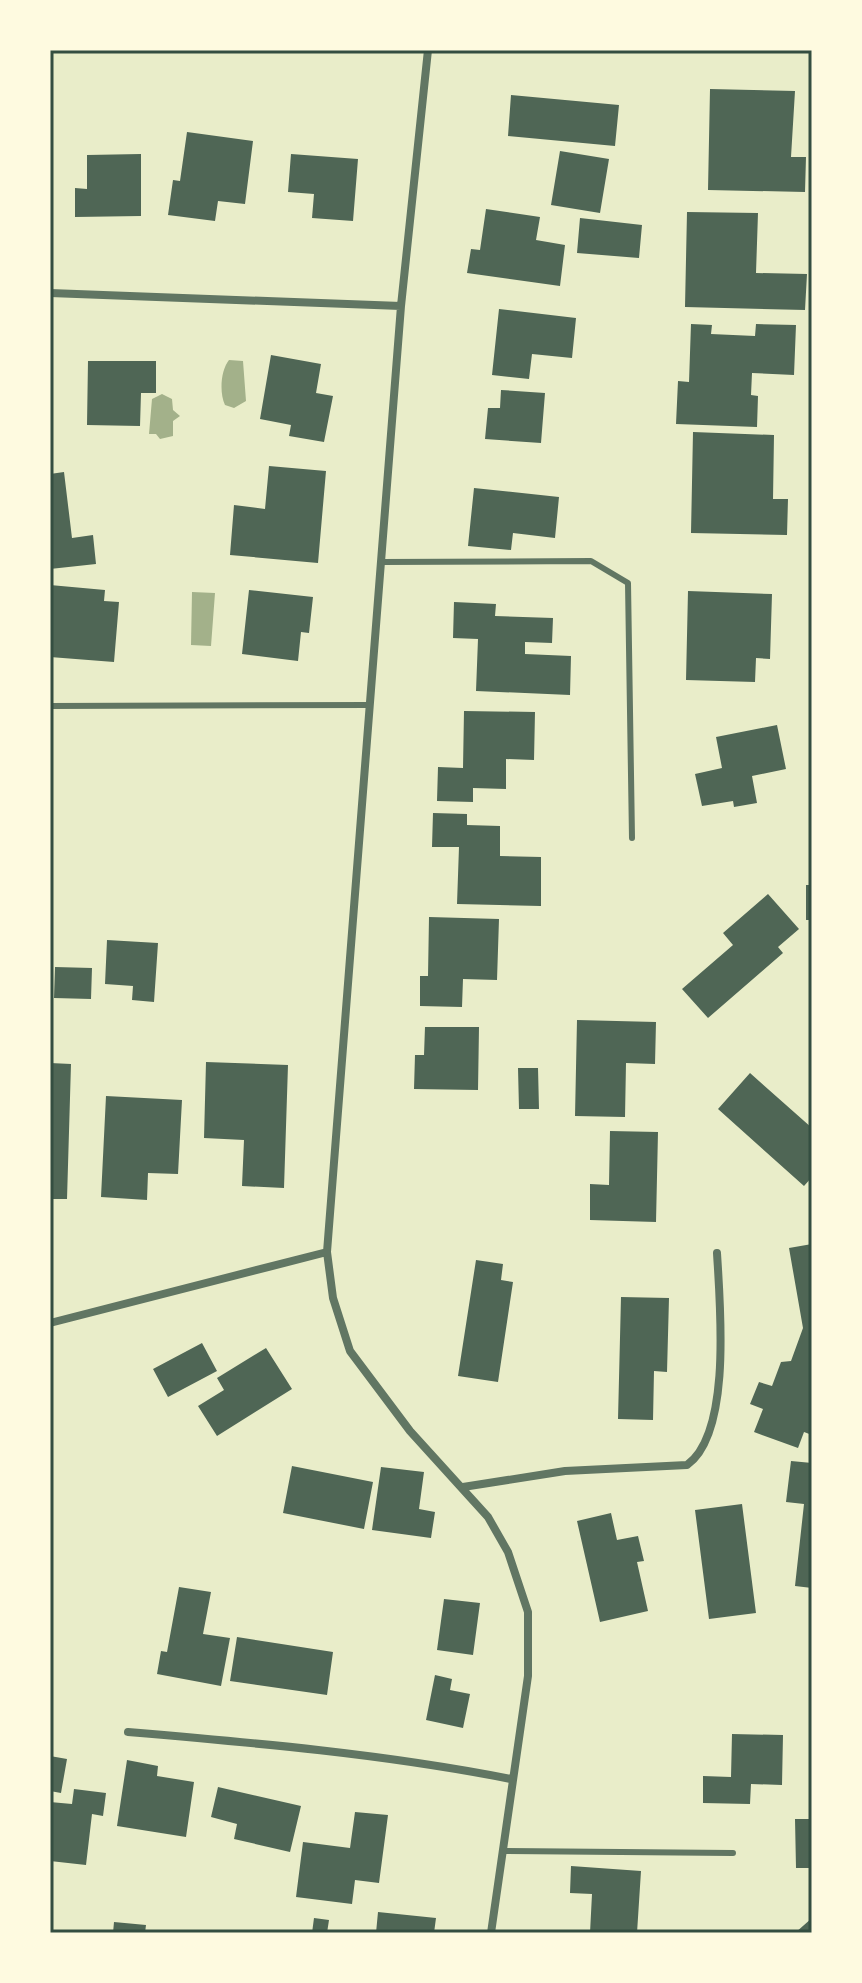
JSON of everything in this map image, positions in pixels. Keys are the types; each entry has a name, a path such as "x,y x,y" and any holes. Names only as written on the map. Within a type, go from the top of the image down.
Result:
{"street":[{"path":"428,50 401,306 327,1252 333,1298 343,1334 362,1371 488,1517 508,1552 528,1612 528,1676 491,1933"},
{"path":"50,293 401,306"},
{"path":"50,1323 327,1252"},
{"path":"463,1487 594,1468 687,1465 701,1455 713,1421 721,1321 717,1253"},
{"path":"128,1732 327,1749 421,1761 511,1779"}],"lane":[{"path":"381,562 591,561 628,583 632,838"},
{"path":"50,706 370,705"},
{"path":"502,1851 733,1853"}],"shaded area":[{"path":"229,360 243,361 246,401 234,408 225,405 222,394 223,375"},
{"path":"162,394 172,399 173,410 180,416 173,421 173,436 160,439 156,434 149,434 152,399"},
{"path":"192,592 215,593 211,646 191,645"}],"building":[{"path":"710,89 795,91 791,157 806,157 805,192 708,190"},
{"path":"511,95 619,105 615,146 508,136"},
{"path":"187,132 253,141 245,204 218,201 215,221 168,215 173,180 180,181"},
{"path":"560,151 609,159 600,213 551,205"},
{"path":"141,154 141,216 75,217 75,188 87,189 87,155"},
{"path":"291,154 358,159 353,221 312,218 314,194 288,192"},
{"path":"486,209 540,217 536,240 565,245 560,286 467,273 471,249 480,250"},
{"path":"687,212 758,213 756,273 807,274 805,310 685,307"},
{"path":"580,218 642,225 639,258 577,253"},
{"path":"499,309 576,318 572,358 532,354 529,379 492,375"},
{"path":"691,324 712,325 711,334 755,336 756,324 796,325 794,375 752,373 751,395 758,396 757,427 676,424 678,381 689,382"},
{"path":"271,355 321,364 316,393 333,396 324,442 289,436 291,425 260,419"},
{"path":"88,361 156,361 156,393 141,393 140,426 87,425"},
{"path":"501,390 545,393 541,443 485,439 488,408 500,408"},
{"path":"693,432 774,435 773,499 788,499 787,535 691,533"},
{"path":"269,466 326,471 318,563 230,555 234,505 265,509"},
{"path":"64,472 72,538 93,535 96,564 50,569 50,474"},
{"path":"474,488 559,497 555,538 513,533 511,550 468,546"},
{"path":"50,585 105,590 104,601 119,602 114,662 50,657"},
{"path":"249,590 313,597 309,633 301,632 298,661 242,654"},
{"path":"688,591 772,594 770,659 756,658 755,682 686,680"},
{"path":"454,602 496,604 495,616 553,618 552,643 525,642 525,654 571,656 570,695 476,691 478,639 453,638"},
{"path":"464,711 535,712 534,760 506,759 506,789 473,788 473,802 437,801 438,767 463,768"},
{"path":"777,725 786,769 752,776 757,803 734,807 733,801 702,806 695,774 722,768 716,737"},
{"path":"433,813 467,814 467,825 500,826 500,856 541,857 541,906 457,904 459,847 432,847"},
{"path":"806,885 812,885 812,920 806,920"},
{"path":"768,894 799,929 778,947 783,953 708,1018 682,989 733,945 723,933"},
{"path":"429,917 499,919 497,980 463,979 462,1007 420,1006 420,976 428,976"},
{"path":"107,940 158,943 154,1002 132,1000 133,986 105,984"},
{"path":"55,967 92,968 91,999 54,998"},
{"path":"577,1020 656,1022 655,1064 626,1063 625,1117 575,1116"},
{"path":"425,1027 479,1027 478,1090 414,1089 415,1055 424,1055"},
{"path":"206,1062 288,1065 284,1188 242,1186 244,1140 204,1138"},
{"path":"50,1063 71,1064 67,1199 50,1199"},
{"path":"518,1068 538,1068 539,1109 519,1109"},
{"path":"750,1073 812,1128 812,1177 804,1186 718,1109"},
{"path":"106,1096 182,1100 178,1174 148,1173 147,1200 101,1197"},
{"path":"610,1131 658,1132 656,1222 590,1220 590,1184 609,1185"},
{"path":"812,1244 812,1435 804,1432 798,1448 754,1432 763,1409 750,1404 759,1382 772,1386 781,1362 791,1361 803,1328 789,1248"},
{"path":"476,1260 503,1264 501,1280 513,1282 498,1382 458,1376"},
{"path":"621,1297 669,1298 667,1372 654,1371 653,1420 618,1419"},
{"path":"202,1343 217,1371 168,1397 153,1369"},
{"path":"266,1348 292,1389 217,1436 198,1406 224,1390 217,1378"},
{"path":"791,1461 812,1463 812,1588 795,1586 804,1504 786,1502"},
{"path":"292,1466 373,1482 364,1529 283,1513"},
{"path":"381,1467 424,1472 419,1509 435,1512 431,1538 372,1530"},
{"path":"742,1504 756,1613 709,1619 695,1510"},
{"path":"611,1513 617,1540 638,1536 644,1561 637,1562 648,1611 600,1622 577,1521"},
{"path":"179,1587 211,1592 203,1634 230,1638 221,1686 157,1674 161,1651 167,1652"},
{"path":"444,1599 480,1603 473,1655 437,1650"},
{"path":"237,1637 333,1652 327,1695 230,1681"},
{"path":"435,1675 452,1679 450,1690 470,1694 463,1728 426,1720"},
{"path":"732,1734 783,1735 782,1785 751,1784 750,1804 703,1803 703,1776 731,1777"},
{"path":"50,1756 67,1759 61,1793 50,1791"},
{"path":"127,1760 158,1766 157,1776 194,1782 186,1837 117,1826"},
{"path":"218,1787 301,1806 290,1852 234,1839 237,1824 211,1817"},
{"path":"74,1789 106,1793 103,1816 92,1814 86,1865 50,1861 50,1802 72,1804"},
{"path":"355,1812 388,1815 379,1883 355,1880 352,1904 296,1897 303,1842 350,1848"},
{"path":"795,1819 812,1819 812,1868 796,1868"},
{"path":"571,1866 641,1871 637,1933 590,1933 592,1894 570,1893"},
{"path":"378,1912 436,1918 434,1933 376,1933"},
{"path":"314,1918 329,1920 327,1933 312,1933"},
{"path":"812,1918 812,1933 795,1933"},
{"path":"114,1922 146,1925 145,1933 113,1933"}]}
